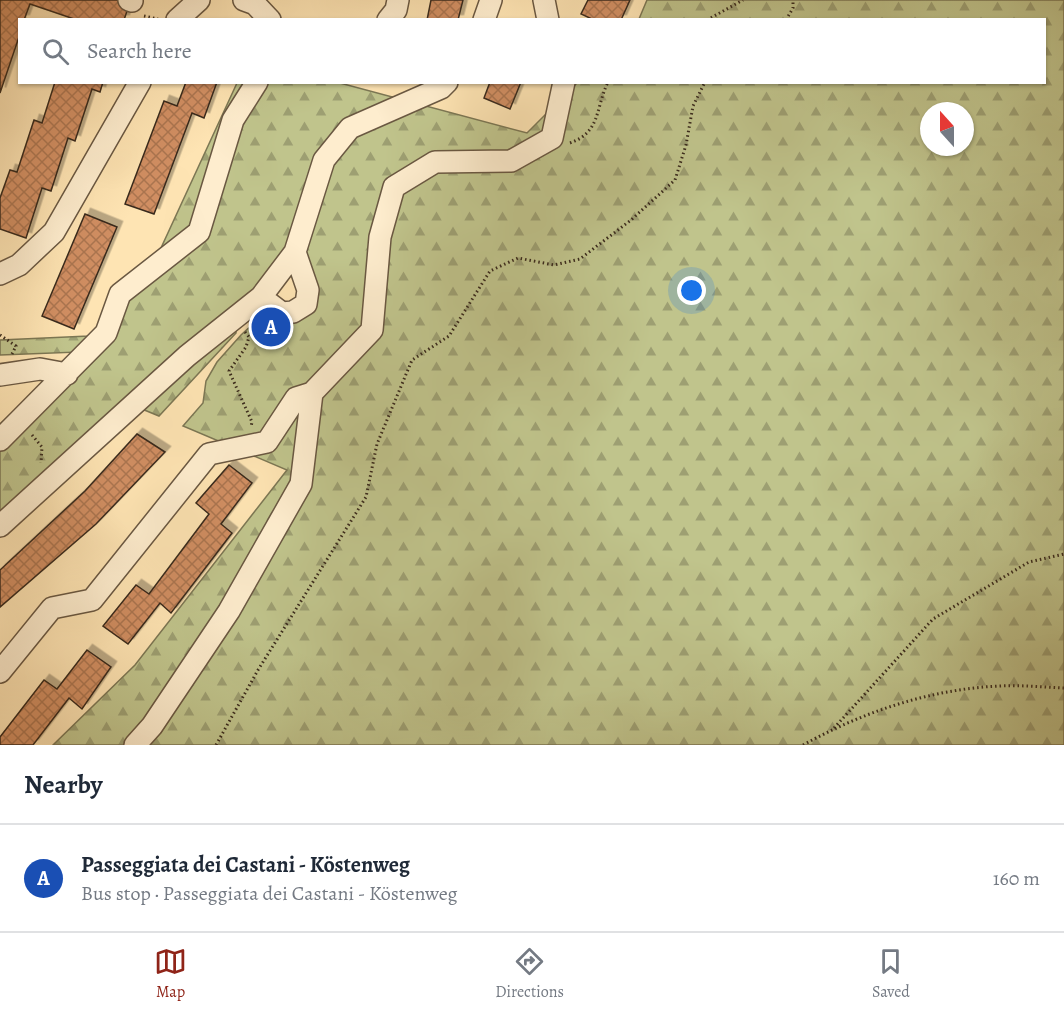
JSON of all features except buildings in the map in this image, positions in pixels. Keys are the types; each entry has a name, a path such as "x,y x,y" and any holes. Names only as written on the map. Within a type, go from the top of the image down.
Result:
{"street":[{"path":"179,18 199,0"},
{"path":"244,0 255,4 268,18"},
{"path":"390,18 396,10 398,0"},
{"path":"485,18 491,0"},
{"path":"544,0 548,18"},
{"path":"0,274 19,265 54,232 139,84"},
{"path":"0,440 106,333 120,294 200,232 233,120 256,84"},
{"path":"0,526 187,356 261,297 295,252 324,160 350,128 441,88 445,84"},
{"path":"0,672 52,608 92,600 209,454 267,442 296,399 312,393 372,330 380,237 394,187 435,162 511,161 552,138 564,84"},
{"path":"261,297 282,313 293,312 306,304 308,290 295,252"},
{"path":"0,375 40,369 67,374"},
{"path":"135,745 152,726 229,610 301,484 312,393"}],"path":[{"path":"711,18 743,0"},
{"path":"787,18 793,8 792,0"},
{"path":"552,138 564,145 584,138 593,130 607,84"},
{"path":"216,745 258,670 366,497 377,444 412,360 449,336 490,271 518,258 554,265 580,259 631,220 675,180 686,145 693,106 704,84"},
{"path":"236,319 249,337 246,347 229,371 252,423 247,446"},
{"path":"834,728 933,619 1029,562 1064,554"},
{"path":"803,745 834,728 915,697 999,686 1064,688"}],"green space":[{"path":"647,0 1064,0 1064,745 53,745 135,665 287,470 183,426 203,403 206,381 217,362 241,335 265,313 306,304 295,253 236,319 236,333 159,416 137,407 0,534 0,424 78,352 0,355 0,340 89,336 149,274 237,84 344,84 527,133 576,84 1046,84 1046,18 639,18"}],"place":[{"name":"Passeggiata dei Castani - Köstenweg","path":"271,327"}]}
